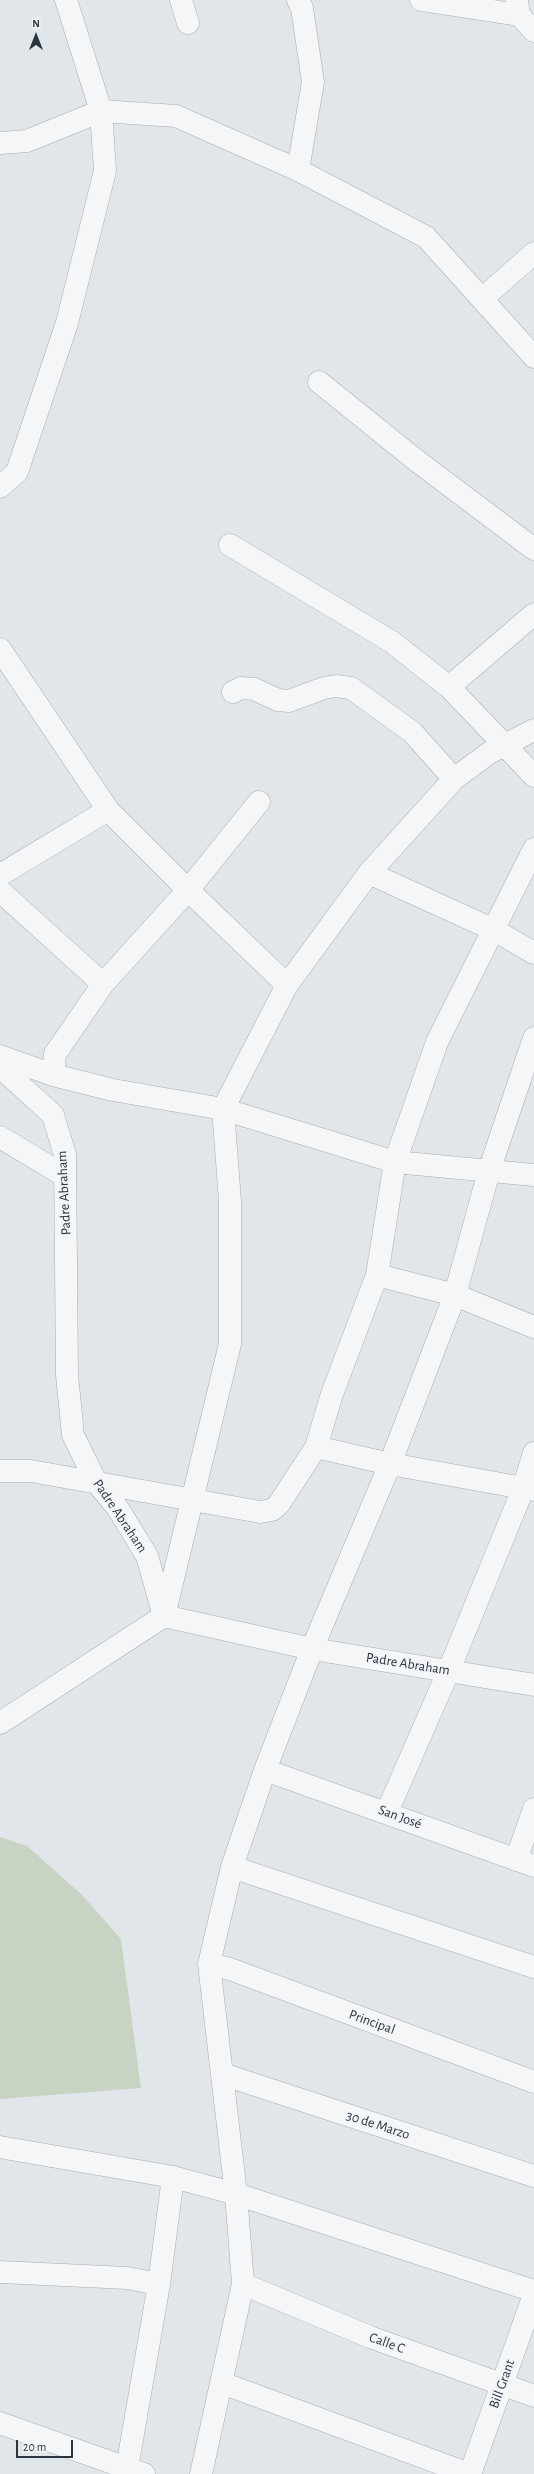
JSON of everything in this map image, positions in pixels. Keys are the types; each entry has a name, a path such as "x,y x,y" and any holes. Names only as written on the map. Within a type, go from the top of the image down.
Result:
{"street":[{"path":"0,487 17,472 67,323 105,171 101,111 66,0"},
{"path":"181,0 188,23"},
{"path":"298,0 302,8 313,82 298,170"},
{"path":"421,0 524,5 534,31"},
{"path":"0,143 27,141 101,111 176,116 298,170 426,237 534,357"},
{"path":"482,299 534,253"},
{"path":"320,382 417,460 534,549"},
{"path":"230,545 392,642 449,687 534,776"},
{"path":"449,687 534,614"},
{"path":"0,648 108,810 188,890 287,985"},
{"path":"234,692 241,688 254,689 278,700 289,701 324,688 336,686 350,688 412,732 454,780"},
{"path":"0,1723 164,1616 194,1499 230,1344 230,1202 223,1109 287,985 369,873 454,780 489,753 534,730"},
{"path":"53,1075 55,1054 103,984 188,890 259,802"},
{"path":"0,875 108,810"},
{"path":"0,1471 31,1471 260,1512 272,1510 279,1504 316,1447 332,1394 377,1276 395,1162 437,1042 534,849"},
{"path":"369,873 494,930 534,953"},
{"path":"0,891 103,984"},
{"path":"202,2474 243,2284 236,2194 209,1964 232,1867 265,1770 312,1649 390,1464 455,1295 489,1171 534,1038"},
{"path":"0,1056 53,1075 112,1090 223,1109 395,1162 534,1175"},
{"name":"Padre Abraham","path":"0,1067 53,1115 65,1155 67,1375 73,1435 96,1482 117,1508 147,1556 164,1616 312,1649 449,1670 534,1685"},
{"path":"0,1137 66,1176"},
{"path":"377,1276 455,1295 534,1327"},
{"path":"316,1447 390,1464 529,1489"},
{"path":"387,1812 529,1489 534,1453"},
{"name":"San José","path":"265,1770 387,1812 525,1863"},
{"path":"525,1863 534,1809"},
{"path":"232,1867 534,1967"},
{"name":"Principal","path":"209,1964 230,1969 534,2082"},
{"name":"30 de Marzo","path":"222,2074 534,2176"},
{"path":"0,2147 173,2177 236,2194 534,2291"},
{"path":"0,2423 136,2471 173,2177"},
{"path":"0,2272 127,2278 159,2284"},
{"name":"Calle C","path":"243,2284 370,2337 534,2396"},
{"name":"Bill Grant","path":"470,2474 534,2295"},
{"path":"222,2383 470,2474"}],"green space":[{"path":"0,1837 27,1846 82,1895 121,1939 141,2088 0,2099"}]}
